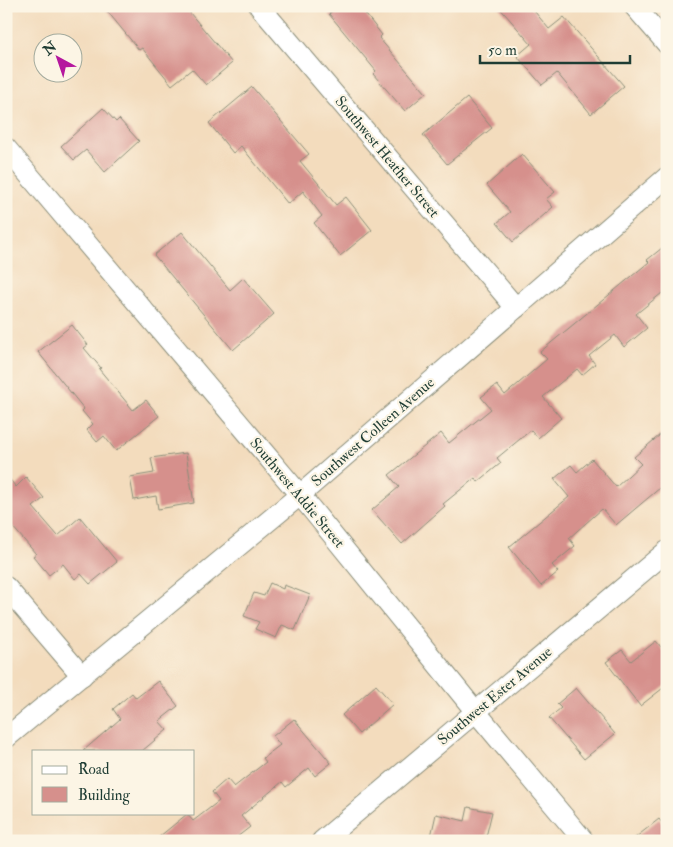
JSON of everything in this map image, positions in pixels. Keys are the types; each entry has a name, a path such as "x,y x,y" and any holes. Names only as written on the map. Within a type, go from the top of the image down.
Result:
{"street":[{"name":"Southwest Heather Street","path":"259,6 516,308"},
{"path":"634,6 667,44"},
{"name":"Southwest Addie Street","path":"6,148 300,495 476,712 584,841"},
{"name":"Southwest Colleen Avenue","path":"6,738 300,495 667,177"},
{"name":"Southwest Ester Avenue","path":"322,841 667,551"},
{"path":"6,587 82,676"}],"building":[{"path":"103,6 184,6 232,63 206,85 192,69 172,85 142,48 139,50"},
{"path":"338,6 359,6 382,35 379,38 426,93 405,111 373,74 376,71 329,14"},
{"path":"498,6 530,6 549,29 564,17 624,86 591,114 557,73 542,85 517,56 531,44"},
{"path":"252,87 309,154 300,161 336,205 346,197 372,230 340,256 314,223 322,216 303,191 288,204 241,146 233,153 209,123"},
{"path":"467,98 492,128 447,164 423,135"},
{"path":"103,108 116,122 119,119 139,141 105,172 86,150 74,160 61,146"},
{"path":"522,154 555,192 546,199 553,207 513,242 497,223 510,212 487,185"},
{"path":"182,232 230,290 243,278 274,314 233,350 154,255"},
{"path":"667,244 667,289 636,314 647,328 624,347 615,335 589,356 595,364 582,375 577,369 543,397 561,418 538,438 531,430 497,458 501,463 478,482 475,478 443,504 445,506 402,544 372,510 399,487 389,475 441,433 449,443 491,409 481,397 497,385 505,395 547,359 540,352 649,262 647,260"},
{"path":"72,325 88,345 84,348 101,368 99,369 133,410 146,400 159,416 116,451 104,436 97,442 87,430 93,424 82,411 84,409 38,352"},
{"path":"667,429 667,482 616,525 602,509 569,538 575,546 552,565 558,572 541,586 509,547 569,497 554,479 571,465 577,472 592,459 616,487 641,464 634,457"},
{"path":"186,453 194,503 158,509 156,496 134,500 130,477 154,473 151,458"},
{"path":"6,475 16,487 26,477 44,498 33,507 58,536 80,517 117,562 90,584 81,574 75,579 63,564 49,575 33,556 36,554 6,519"},
{"path":"270,583 283,589 284,585 310,595 295,630 282,625 276,638 255,629 259,622 244,616 254,593 264,596"},
{"path":"656,641 667,654 667,685 640,706 606,662 622,650 631,661"},
{"path":"158,681 178,706 159,721 167,730 143,750 84,750 120,719 113,709 132,693 136,698"},
{"path":"376,685 393,704 359,734 342,715"},
{"path":"576,688 615,734 584,759 549,718 561,708 557,704"},
{"path":"294,719 331,763 315,776 309,768 286,787 282,782 241,816 250,827 232,841 154,841 187,814 193,821 219,801 212,792 227,779 234,787 266,762 263,758 280,745 273,736"},
{"path":"468,807 492,812 485,841 430,841 436,814 465,821"},
{"path":"659,819 667,829 667,841 631,841"}]}
